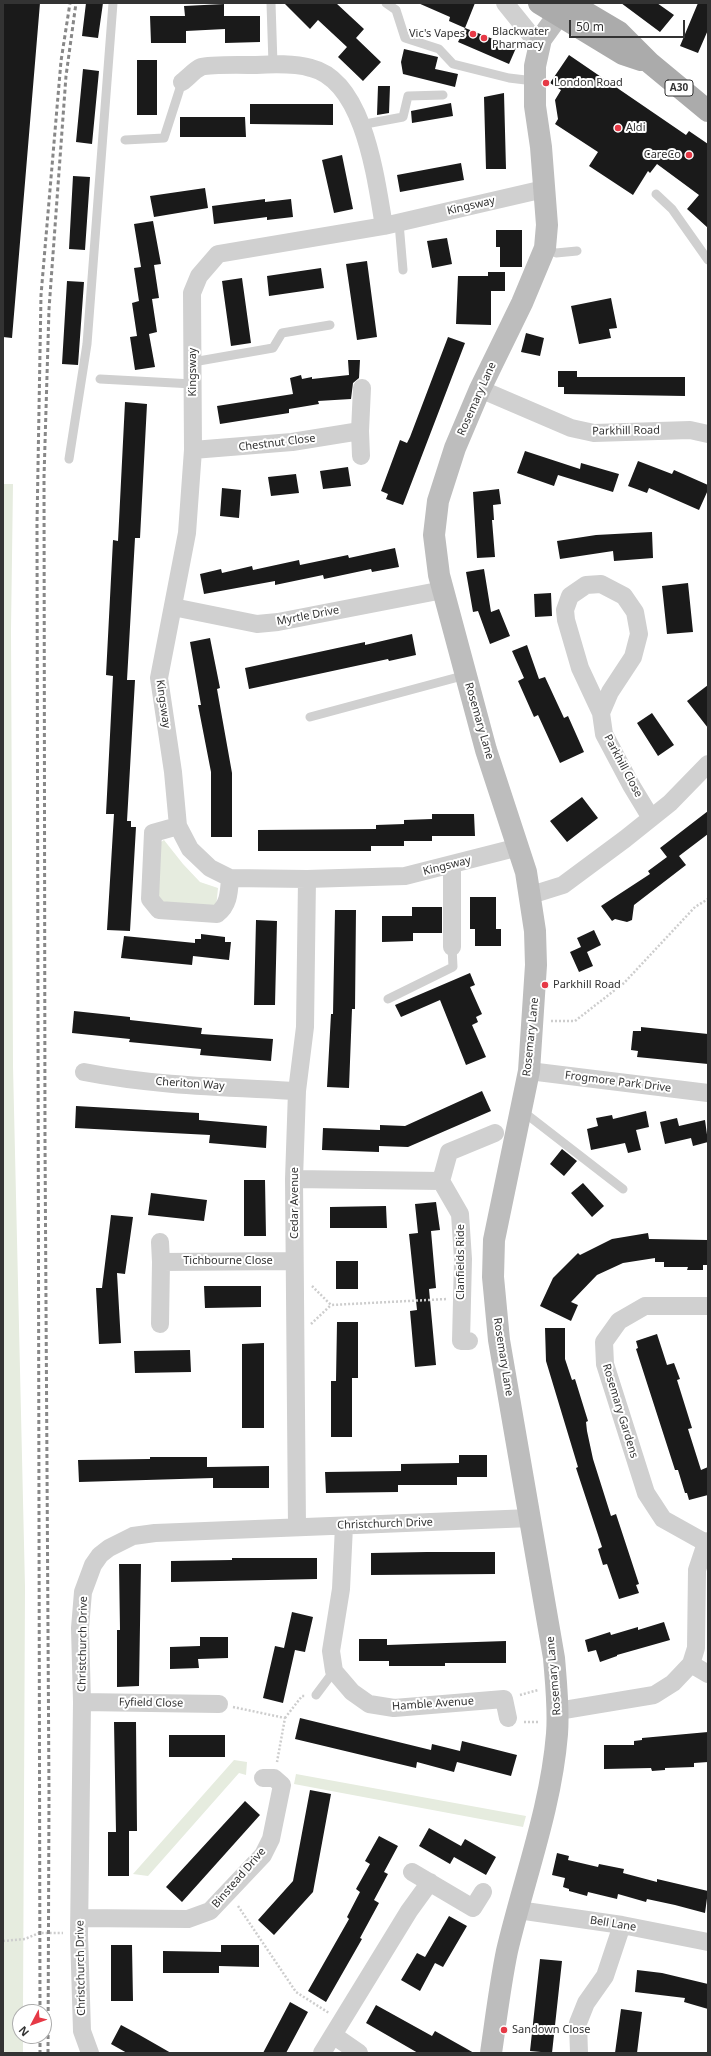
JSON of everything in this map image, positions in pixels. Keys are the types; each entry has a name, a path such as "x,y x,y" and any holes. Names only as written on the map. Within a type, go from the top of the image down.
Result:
{"main road":[{"name":"A30","path":"538,3 565,7 623,54 650,63 708,111"}],"street":[{"path":"505,3 530,34 542,39"},
{"name":"Rosemary Lane","path":"491,2053 507,1953 551,1779 557,1733 552,1717 554,1658 499,1340 493,1277 494,1240 529,1071 536,965 535,931 531,895 519,847 486,750 443,590 435,552 434,535 438,501 455,448 480,389 522,303 545,248 547,225 534,81 536,57 542,39 565,7"},
{"path":"182,82 202,67 273,64 311,68 335,81 348,98 360,125 392,224"},
{"name":"Kingsway","path":"519,847 405,876 307,879 230,878 210,868 190,849 178,826 173,772 159,678 187,533 193,450 192,293 199,276 218,254 392,224 544,189"},
{"path":"361,456 360,431 362,388"},
{"name":"Parkhill Road","path":"480,389 571,428 594,433 690,430 708,434"},
{"name":"Chestnut Close","path":"193,450 292,442 360,431"},
{"name":"Parkhill Close","path":"601,713 610,692 633,657 639,634 635,612 624,596 601,584 586,584 570,596 565,610 580,668 601,713 604,734 631,785 651,818"},
{"name":"Myrtle Drive","path":"172,607 257,624 278,622 443,590"},
{"path":"531,895 564,885 670,803 708,764"},
{"path":"178,826 153,833 150,899 159,910 217,914 224,909 228,898 230,878"},
{"path":"452,864 452,948"},
{"name":"Cedar Avenue","path":"297,1527 294,1179 297,1091 304,1027 307,879"},
{"name":"Frogmore Park Drive","path":"529,1071 708,1093"},
{"name":"Cheriton Way","path":"84,1072 124,1080 297,1091"},
{"path":"294,1179 441,1181 449,1152 495,1133"},
{"name":"Clanfields Ride","path":"441,1181 460,1214 463,1259 461,1341 469,1341"},
{"path":"160,1242 160,1324"},
{"name":"Tichbourne Close","path":"161,1262 295,1265"},
{"name":"Rosemary Gardens","path":"552,1717 654,1695 673,1683 691,1664 696,1648 698,1570 707,1542 664,1519 646,1493 605,1364 604,1342 619,1320 645,1306 708,1306"},
{"name":"Christchurch Drive","path":"90,2053 82,2031 80,1927 82,1702 80,1628 83,1592 93,1565 109,1548 133,1536 155,1533 531,1518"},
{"name":"Hamble Avenue","path":"344,1526 341,1589 330,1651 334,1671 352,1692 369,1704 394,1708 504,1699"},
{"path":"691,1664 708,1674"},
{"path":"504,1699 508,1718"},
{"name":"Fyfield Close","path":"82,1702 219,1704"},
{"name":"Binstead Drive","path":"80,1927 188,1919 210,1912 263,1855 271,1839 282,1785 268,1778"},
{"path":"412,1872 473,1908 483,1892"},
{"path":"322,2053 409,1911 430,1882"},
{"name":"Bell Lane","path":"518,1910 622,1925 708,1942"},
{"path":"579,2053 578,2024 586,2003 605,1976 622,1925"},
{"path":"334,2035 359,2053"}],"lane":[{"path":"69,459 88,344 112,3"},
{"path":"271,3 273,64"},
{"path":"386,3 396,10 405,38 439,48 453,64 509,78 534,81"},
{"path":"126,140 164,138 182,82"},
{"path":"360,125 403,117 408,96 443,95"},
{"path":"656,194 672,209 708,260"},
{"path":"392,224 403,270"},
{"path":"545,248 556,253 577,250"},
{"path":"193,362 273,348 282,333 330,326"},
{"path":"100,379 193,384"},
{"path":"310,717 466,675"},
{"path":"388,999 453,967 452,948"},
{"path":"520,1109 623,1189"},
{"path":"316,1695 334,1671"}],"path":[{"path":"547,1021 575,1021 624,984 695,908 708,899"},
{"path":"295,1265 331,1304 461,1298"},
{"path":"504,1699 544,1689"},
{"path":"268,1778 284,1718 302,1696 316,1695"},
{"path":"219,1704 284,1718"},
{"path":"508,1718 517,1722 552,1717"},
{"path":"224,1897 238,1906 296,1992 342,2019"},
{"path":"3,1941 25,1939 39,1933 80,1927"}],"shaded area":[{"path":"3,484 13,484 11,630 13,1066 25,1587 23,2004 12,2004 12,2044 23,2044 23,2053 3,2053"},
{"path":"164,840 200,882 218,888 216,908 166,906 155,898 158,844"},
{"path":"234,1760 247,1762 246,1775 239,1773 148,1876 133,1874"},
{"path":"296,1774 526,1816 523,1827 294,1784"}],"building":[{"path":"3,3 40,3 12,338 3,337"},
{"path":"86,3 103,3 98,38 82,36"},
{"path":"284,3 336,3 364,29 356,38 381,62 363,81 338,57 347,47 318,20 310,29"},
{"path":"418,3 475,3 465,28 449,21 450,17"},
{"path":"621,3 657,3 674,15 660,32"},
{"path":"698,3 708,3 708,30 698,53 680,46"},
{"path":"224,4 224,16 260,16 260,42 225,43 225,29 186,31 186,43 151,43 150,16 185,16 184,6"},
{"path":"465,28 516,48 509,64 458,42"},
{"path":"404,49 438,57 435,69 458,74 455,87 403,74 401,62"},
{"name":"Aldi","path":"569,55 686,135 689,131 708,144 708,228 687,209 699,195 657,164 650,173 648,171 633,195 589,166 598,152 555,124 558,119 555,100 561,90 550,83"},
{"path":"137,60 157,60 157,115 137,115"},
{"path":"83,69 99,71 92,144 76,142"},
{"path":"378,86 390,86 389,113 377,115"},
{"path":"504,93 506,169 486,169 484,97"},
{"path":"451,103 453,116 412,123 411,111"},
{"path":"250,104 333,104 333,125 250,124"},
{"path":"180,117 245,117 246,137 180,137"},
{"path":"342,155 353,209 334,213 322,160"},
{"path":"461,163 464,180 400,192 397,175"},
{"path":"73,176 90,177 85,250 69,249"},
{"path":"205,188 208,208 154,217 150,196"},
{"path":"265,199 265,202 291,199 293,217 267,220 267,217 214,224 212,206"},
{"path":"153,221 161,264 154,265 159,298 152,299 157,332 149,334 155,367 135,370 130,337 137,336 132,303 139,301 134,268 141,267 134,224"},
{"path":"496,230 522,230 522,267 500,267 500,247 496,247"},
{"path":"447,238 452,264 432,268 427,241"},
{"path":"367,261 377,337 357,340 346,264"},
{"path":"321,268 324,288 269,296 267,276"},
{"path":"488,272 505,272 505,291 491,291 491,325 456,324 458,276 488,276"},
{"path":"242,278 251,343 231,346 222,281"},
{"path":"67,281 84,282 78,365 62,364"},
{"path":"611,298 617,328 609,329 611,338 579,344 571,306"},
{"path":"526,333 544,338 540,356 521,352"},
{"path":"448,337 465,343 403,505 386,499 388,494 381,491 400,440 407,443 410,437"},
{"path":"348,360 360,360 359,378 353,383 351,399 318,401 319,404 289,409 289,413 220,424 217,406 293,394 290,378 301,375 302,379 312,377 312,379 349,375"},
{"path":"558,371 577,371 577,377 685,377 685,396 564,394 564,387 558,387"},
{"path":"125,402 147,404 140,538 135,538 127,680 135,680 127,821 131,821 131,827 136,827 130,931 107,930 114,814 106,814 113,676 106,675 113,540 118,541"},
{"path":"525,451 580,469 581,463 619,474 613,492 558,475 554,486 517,473"},
{"path":"638,461 672,474 674,470 708,485 708,490 699,510 649,488 647,493 628,486"},
{"path":"348,467 351,486 323,489 320,471"},
{"path":"296,474 299,493 271,496 268,477"},
{"path":"222,488 241,490 239,518 220,516"},
{"path":"499,489 501,504 493,505 494,520 492,520 495,557 477,558 473,492"},
{"path":"652,532 653,558 614,561 613,551 560,559 557,541 596,535"},
{"path":"395,548 399,567 372,572 371,569 324,579 323,575 275,585 275,581 204,594 200,574 221,569 222,573 252,566 253,570 299,560 300,565 348,555 349,558"},
{"path":"484,569 491,612 499,609 510,636 490,644 478,611 473,612 466,572"},
{"path":"688,583 693,632 667,634 662,586"},
{"path":"551,593 552,616 535,617 534,594"},
{"path":"412,634 416,655 389,661 388,659 249,689 245,668 365,642 365,645"},
{"path":"210,638 220,688 217,689 232,773 232,837 211,837 211,772 198,705 201,705 190,642"},
{"path":"527,645 539,679 545,677 564,718 568,716 584,752 560,763 538,715 534,717 518,681 524,678 512,651"},
{"path":"708,685 708,728 687,701"},
{"path":"652,713 674,745 658,756 637,723"},
{"path":"582,797 598,818 567,842 550,821"},
{"path":"708,811 708,834 679,856 686,865 634,905 632,920 627,922 615,919 612,921 601,906 650,874 648,871 667,857 660,848"},
{"path":"432,814 474,814 475,836 432,836 432,841 404,841 404,846 371,846 371,851 258,851 258,830 376,829 376,825 404,824 404,820 432,819"},
{"path":"470,897 496,897 496,929 501,929 501,946 475,946 475,929 470,929"},
{"path":"412,907 442,907 442,933 413,933 413,941 382,942 382,916 412,916"},
{"path":"335,910 356,910 355,1009 352,1009 349,1088 327,1087 331,1014 333,1014"},
{"path":"256,920 277,921 275,1005 254,1005"},
{"path":"594,930 601,945 587,952 593,966 579,972 570,952 581,947 577,938"},
{"path":"201,934 225,937 225,942 231,942 229,960 193,956 192,965 121,958 124,936 195,943 195,939 201,939"},
{"path":"470,973 475,985 470,987 482,1014 476,1017 478,1022 472,1025 486,1057 466,1065 440,1000 401,1017 395,1005"},
{"path":"74,1011 130,1017 130,1020 202,1028 201,1034 273,1039 271,1061 200,1055 201,1049 129,1042 130,1039 72,1033"},
{"path":"641,1027 708,1034 708,1064 637,1057 638,1051 631,1050 633,1031 641,1031"},
{"path":"482,1091 491,1111 408,1147 379,1146 379,1152 322,1150 323,1128 380,1130 380,1125 405,1126"},
{"path":"76,1106 199,1113 199,1120 267,1126 266,1148 209,1143 210,1135 75,1128"},
{"path":"646,1111 649,1127 636,1130 641,1150 628,1153 625,1143 591,1150 587,1129 598,1126 596,1118 612,1115 613,1119"},
{"path":"677,1118 679,1126 705,1120 708,1142 693,1146 691,1138 665,1144 660,1122"},
{"path":"562,1149 577,1161 564,1176 550,1164"},
{"path":"244,1180 265,1180 266,1236 244,1236"},
{"path":"583,1183 604,1206 592,1217 571,1193"},
{"path":"151,1193 207,1200 204,1221 148,1215"},
{"path":"436,1202 440,1230 431,1231 436,1288 429,1289 436,1365 415,1367 410,1311 417,1310 409,1234 418,1233 415,1204"},
{"path":"386,1206 387,1228 330,1228 330,1207"},
{"path":"111,1215 133,1217 125,1274 117,1273 121,1343 99,1344 96,1288 102,1288"},
{"path":"648,1233 649,1239 708,1240 708,1265 703,1265 703,1270 687,1270 688,1267 664,1267 664,1262 655,1262 655,1258 623,1263 597,1275 571,1302 578,1305 571,1321 540,1306 553,1278 578,1253 580,1255 612,1239"},
{"path":"336,1261 358,1261 358,1289 336,1289"},
{"path":"204,1286 261,1286 261,1307 205,1308"},
{"path":"337,1322 358,1322 358,1378 352,1378 352,1437 331,1437 331,1381 336,1381"},
{"path":"545,1328 565,1328 565,1359 572,1380 575,1379 588,1421 586,1422 587,1431 593,1459 611,1516 616,1514 639,1584 636,1585 639,1593 619,1599 607,1564 603,1565 598,1549 602,1547 576,1468 578,1467 546,1361"},
{"path":"657,1334 667,1365 674,1363 680,1379 677,1380 692,1428 688,1429 701,1470 708,1467 708,1495 689,1500 687,1493 685,1493 678,1470 675,1470 636,1349 638,1348 636,1341"},
{"path":"264,1343 264,1428 242,1428 242,1344"},
{"path":"190,1350 191,1372 135,1373 134,1351"},
{"path":"459,1455 487,1455 487,1477 457,1477 457,1485 398,1485 398,1492 326,1493 325,1472 401,1471 401,1464 459,1463"},
{"path":"150,1457 207,1457 207,1467 269,1466 269,1488 213,1488 213,1478 79,1482 78,1460 150,1459"},
{"path":"495,1552 495,1574 371,1575 371,1553"},
{"path":"232,1558 317,1558 317,1579 171,1582 171,1561 232,1560"},
{"path":"119,1564 141,1564 139,1686 117,1687 117,1630 120,1630"},
{"path":"292,1612 313,1617 305,1652 295,1650 283,1703 263,1698 275,1646 284,1648"},
{"path":"664,1622 670,1640 617,1655 600,1662 596,1650 588,1652 585,1640 610,1632 611,1635 638,1627 638,1630"},
{"path":"200,1637 228,1637 228,1658 198,1659 199,1668 170,1669 170,1647 200,1646"},
{"path":"359,1639 387,1639 387,1645 506,1641 506,1663 445,1663 445,1666 389,1666 389,1661 359,1661"},
{"path":"300,1718 431,1750 432,1744 460,1751 462,1741 517,1755 511,1776 457,1762 454,1772 417,1762 416,1768 295,1739"},
{"path":"114,1722 136,1722 137,1831 129,1831 129,1876 108,1876 108,1832 116,1832"},
{"path":"708,1732 708,1762 694,1763 694,1767 665,1768 665,1770 652,1771 651,1768 604,1769 604,1745 634,1745 634,1741 642,1740 642,1738"},
{"path":"169,1735 225,1735 225,1757 169,1757"},
{"path":"310,1790 331,1794 313,1892 274,1935 258,1920 293,1881"},
{"path":"245,1801 260,1815 182,1902 166,1887"},
{"path":"429,1828 461,1846 465,1839 496,1857 486,1875 454,1857 450,1864 419,1846"},
{"path":"379,1836 398,1846 384,1872 388,1874 374,1900 379,1903 360,1938 362,1939 326,2002 308,1991 349,1919 347,1917 360,1892 356,1889 370,1864 365,1861"},
{"path":"557,1853 569,1856 568,1860 598,1867 599,1864 624,1869 623,1873 657,1882 657,1879 708,1891 705,1913 647,1899 646,1902 618,1894 617,1899 588,1892 587,1896 569,1891 569,1889 563,1887 565,1878 552,1875"},
{"path":"449,1916 467,1926 443,1967 435,1963 420,1991 401,1980 417,1953 425,1957"},
{"path":"111,1945 132,1945 133,2001 111,2001"},
{"path":"221,1945 259,1945 259,1967 219,1966 219,1973 163,1973 163,1951 221,1952"},
{"path":"540,1959 562,1961 552,2053 530,2051"},
{"path":"637,1970 662,1973 708,1984 708,2009 684,2002 685,1998 635,1992"},
{"path":"290,2002 308,2012 286,2053 263,2053"},
{"path":"376,2005 432,2036 435,2031 474,2053 418,2053 366,2023"},
{"path":"621,2009 642,2012 637,2053 615,2053"},
{"path":"121,2025 171,2053 127,2053 111,2044"}],"railway":[{"path":"40,2004 37,524 41,295 61,61 70,3"},
{"path":"48,2053 49,1794 45,1140 44,477 49,309 66,76 76,3"},
{"path":"40,2044 40,2053"}],"place":[{"name":"Vic's Vapes","path":"473,34"},
{"name":"Blackwater Pharmacy","path":"484,38"},
{"name":"London Road","path":"546,83"},
{"name":"Aldi","path":"618,128"},
{"name":"CareCo","path":"689,155"},
{"name":"Parkhill Road","path":"545,985"},
{"name":"Sandown Close","path":"504,2030"}]}
